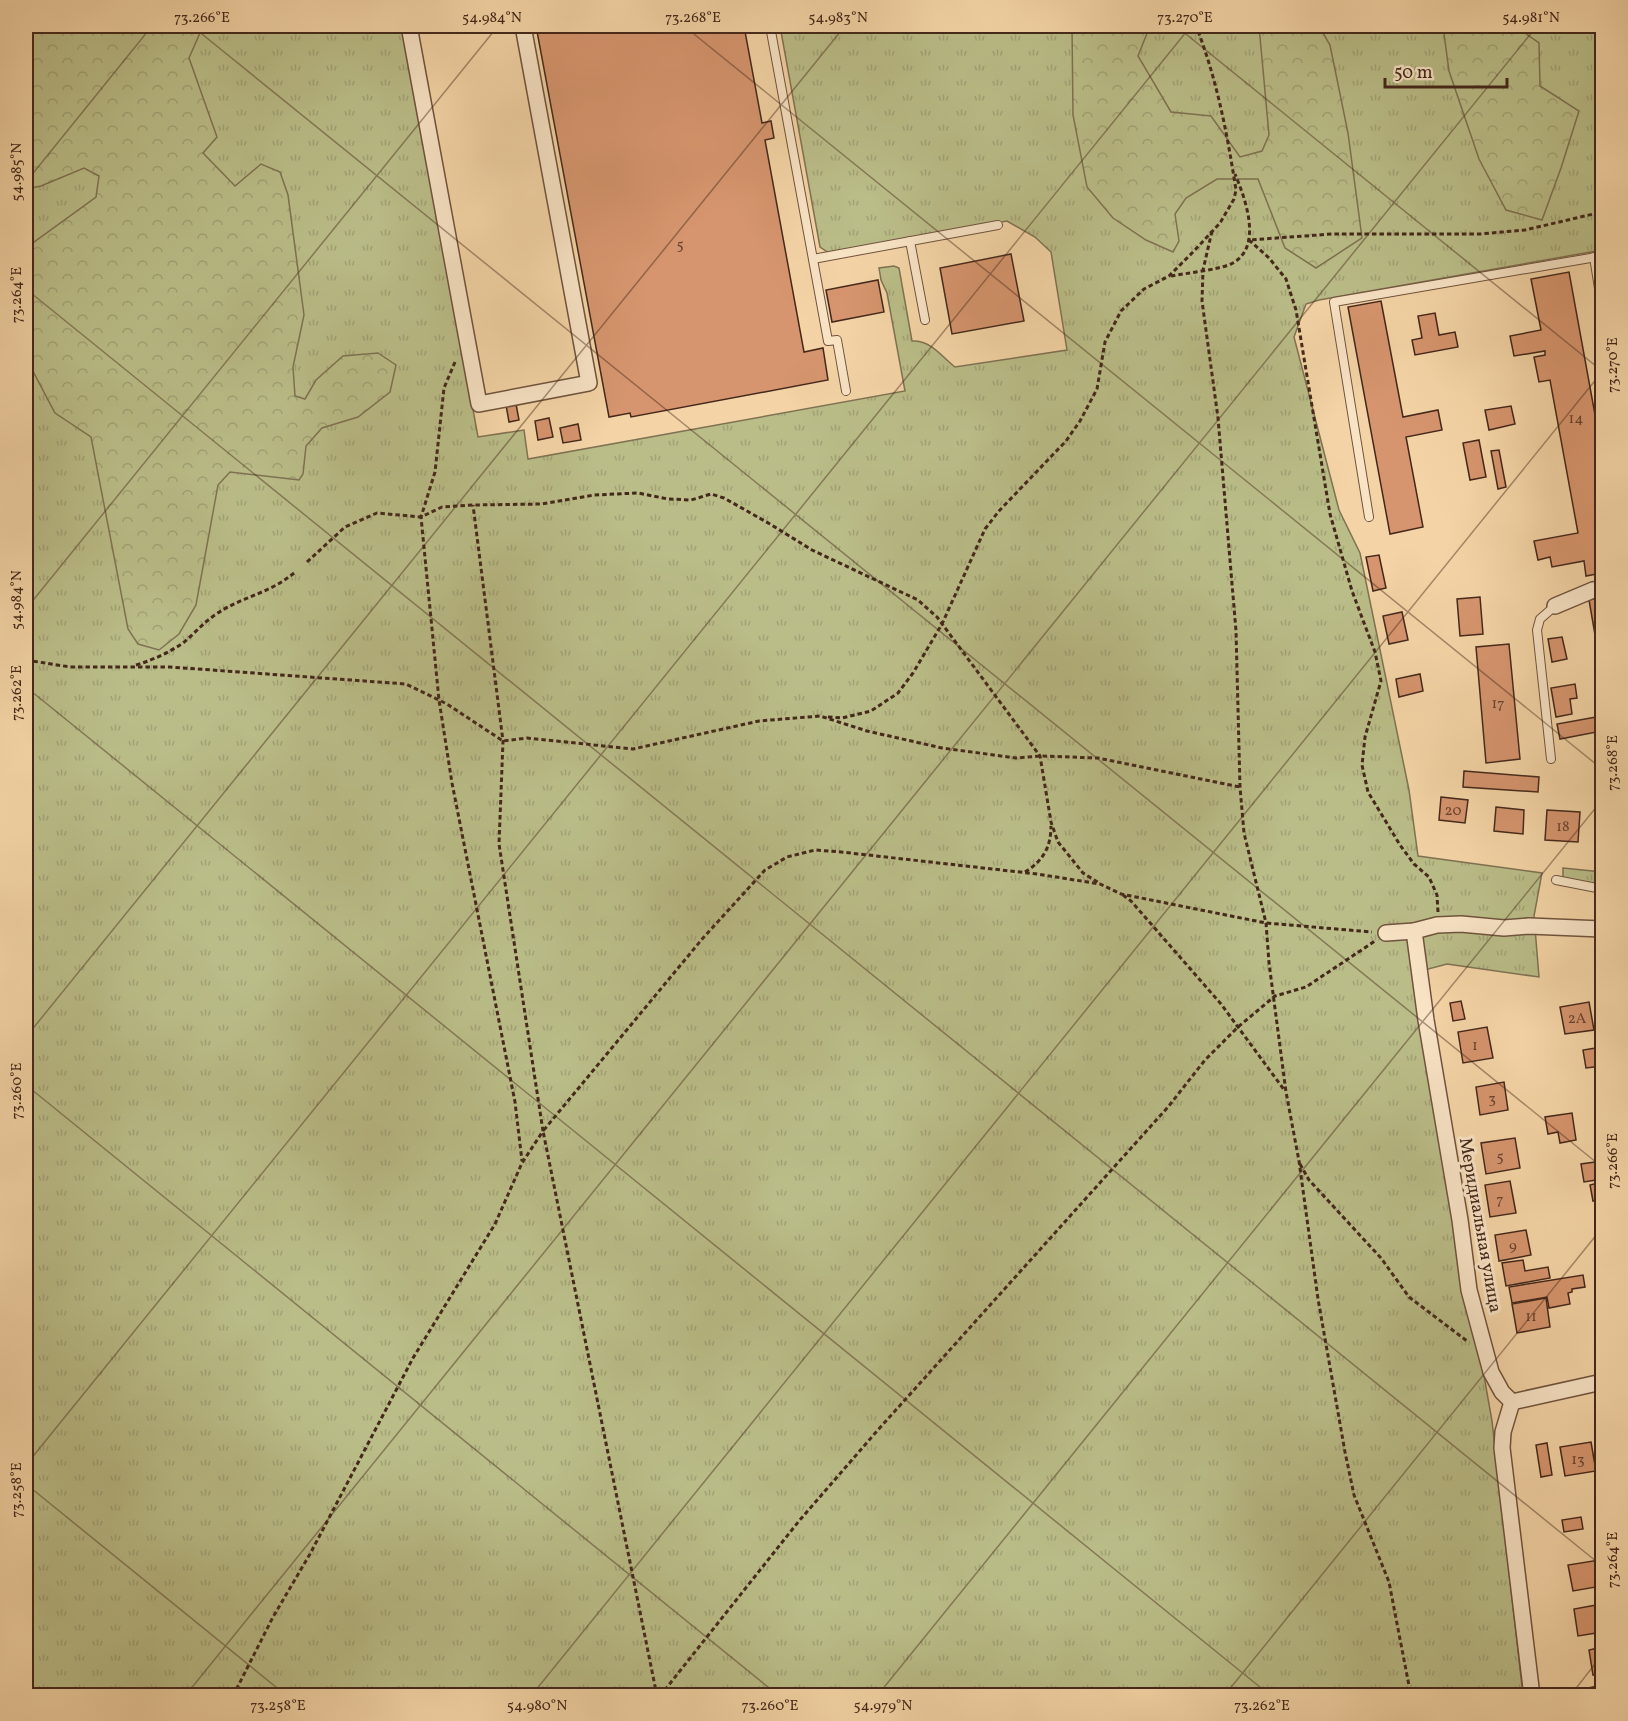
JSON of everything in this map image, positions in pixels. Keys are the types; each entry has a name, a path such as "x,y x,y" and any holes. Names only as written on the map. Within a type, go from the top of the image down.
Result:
{"street":[{"path":"410,26 479,404 589,383 523,26"},
{"path":"1555,606 1593,590 1602,589"},
{"path":"1386,933 1414,931 1437,925 1461,924 1504,928 1529,926 1602,929"},
{"name":"Меридиальная улица","path":"1414,931 1469,1290 1491,1372 1502,1392 1512,1402"},
{"path":"1532,1695 1502,1448 1503,1432 1512,1402 1602,1382"}],"lane":[{"path":"770,26 828,341 837,340 846,391"},
{"path":"813,259 998,225"},
{"path":"910,241 925,320"},
{"path":"1369,517 1334,302 1598,256 1602,307"},
{"path":"1551,759 1537,630 1540,619 1555,606"},
{"path":"1556,880 1602,889"}],"path":[{"path":"1169,276 1212,231 1234,199 1236,190 1226,122 1198,27"},
{"path":"26,660 70,667 170,667 406,684 439,700 503,741 526,738 633,749 759,721 820,716 842,717 871,711 898,693 913,673 942,624 985,529 999,511 1066,441 1080,421 1097,389 1105,342 1121,311 1143,289 1169,276 1231,264 1242,256 1249,240 1249,222 1245,199 1233,169"},
{"path":"1212,231 1203,270 1202,301 1218,418 1236,631 1240,787 1244,833 1266,922 1269,963 1286,1092 1299,1161 1318,1299 1354,1495 1389,1582 1411,1695"},
{"path":"455,361 444,388 435,472 421,517 439,700 452,783 515,1102 522,1163"},
{"path":"307,562 345,527 377,513 421,517 442,507 541,504 594,495 638,493 668,499 692,500 711,494 724,498 812,550 918,600 942,624 1040,756 1051,822 1051,840 1045,854 1035,866 1024,873"},
{"path":"473,505 503,741 499,844 543,1131 659,1695"},
{"path":"132,667 156,659 183,642 215,614 262,594 294,573"},
{"path":"820,716 867,731 942,748 1016,758 1040,756 1098,758 1240,787"},
{"path":"1051,822 1058,842 1072,862 1083,873 1131,901 1192,968 1286,1092"},
{"path":"233,1695 413,1358 495,1224 522,1163 543,1131 703,938 765,870 787,857 815,850 1024,873 1100,884"},
{"path":"1121,894 1266,922 1386,933"},
{"path":"659,1695 800,1521 877,1431 1168,1107 1205,1060 1238,1027 1275,996 1306,987 1386,933"},
{"path":"1299,1161 1309,1180 1382,1258 1392,1276 1409,1297 1448,1328 1486,1353"},
{"path":"26,1681 33,1695"}],"green space":[{"path":"26,26 403,26 478,437 524,430 528,459 905,391 887,293 879,268 894,266 899,268 912,341 919,341 930,346 955,367 1067,350 1051,252 1035,237 1007,221 829,253 820,247 780,26 1602,26 1602,250 1319,300 1306,304 1294,337 1339,510 1360,553 1409,790 1418,856 1542,873 1534,916 1539,977 1447,964 1413,973 1492,1421 1523,1695 26,1696"},
{"path":"26,26 203,26 189,58 217,137 203,153 235,186 261,164 280,172 288,195 304,315 293,367 295,396 305,399 316,380 343,356 378,353 396,365 390,392 358,417 322,428 306,446 303,474 299,480 230,472 218,485 196,605 179,634 159,650 138,644 128,629 91,437 55,413 26,358 26,248 96,197 99,176 84,168 41,186 26,189"},
{"path":"1072,26 1150,26 1138,56 1171,112 1211,116 1240,157 1262,151 1269,135 1259,26 1319,26 1330,45 1348,133 1362,238 1316,268 1285,248 1258,179 1217,179 1186,198 1175,214 1179,241 1173,252 1146,240 1113,218 1087,187 1073,115"},
{"path":"1443,26 1515,26 1539,43 1540,86 1579,111 1542,220 1506,210 1479,159 1449,71"},
{"path":"1563,868 1602,872 1602,885 1563,878"}],"building":[{"path":"536,26 744,26 762,123 771,121 774,138 765,140 804,352 823,348 828,380 631,417 630,413 609,417"},
{"path":"1011,254 1024,321 952,334 940,268"},
{"path":"1569,272 1602,453 1602,573 1586,576 1584,561 1552,567 1550,557 1538,560 1534,541 1578,533 1550,380 1539,382 1534,357 1545,355 1545,351 1514,356 1510,336 1541,330 1531,279"},
{"path":"878,280 884,312 832,322 826,290"},
{"path":"1381,301 1403,417 1438,410 1442,430 1406,437 1423,527 1390,534 1348,307"},
{"path":"1435,313 1439,335 1455,332 1458,347 1415,355 1412,340 1422,338 1418,316"},
{"path":"516,404 519,420 509,422 506,405"},
{"path":"1511,406 1515,424 1489,430 1485,410"},
{"path":"549,418 553,437 538,440 535,421"},
{"path":"578,424 581,440 563,443 560,428"},
{"path":"1479,440 1486,477 1470,480 1463,443"},
{"path":"1499,450 1506,487 1498,489 1491,451"},
{"path":"1379,555 1386,588 1373,591 1366,557"},
{"path":"1480,597 1483,634 1460,636 1457,599"},
{"path":"1602,597 1602,675 1589,600"},
{"path":"1402,612 1408,640 1389,644 1383,616"},
{"path":"1562,637 1567,659 1552,662 1548,639"},
{"path":"1509,644 1520,759 1486,763 1476,647"},
{"path":"1420,674 1423,691 1399,697 1396,679"},
{"path":"1575,684 1577,698 1570,699 1572,714 1556,717 1551,688"},
{"path":"1602,716 1602,731 1560,739 1557,724"},
{"path":"1464,771 1539,777 1538,792 1463,787"},
{"path":"1441,797 1468,800 1465,823 1439,820"},
{"path":"1496,807 1524,810 1523,834 1494,831"},
{"path":"1547,810 1580,812 1578,842 1545,840"},
{"path":"1461,1001 1465,1019 1453,1021 1450,1003"},
{"path":"1589,1002 1594,1030 1565,1034 1560,1007"},
{"path":"1487,1027 1493,1058 1463,1063 1458,1032"},
{"path":"1602,1047 1602,1066 1586,1068 1583,1050"},
{"path":"1504,1082 1508,1110 1480,1115 1476,1087"},
{"path":"1572,1113 1576,1140 1560,1143 1558,1132 1548,1134 1545,1117"},
{"path":"1515,1138 1520,1168 1486,1174 1481,1143"},
{"path":"1602,1161 1602,1179 1584,1182 1581,1164"},
{"path":"1510,1181 1516,1213 1490,1217 1485,1185"},
{"path":"1602,1182 1602,1199 1593,1201 1590,1185"},
{"path":"1526,1230 1531,1255 1499,1261 1495,1235"},
{"path":"1523,1260 1525,1271 1548,1267 1550,1278 1506,1286 1502,1263"},
{"path":"1583,1275 1585,1287 1572,1289 1572,1292 1568,1293 1570,1304 1549,1308 1547,1297 1512,1303 1509,1287"},
{"path":"1546,1298 1550,1327 1517,1333 1512,1304"},
{"path":"1591,1442 1596,1471 1565,1476 1560,1447"},
{"path":"1547,1443 1552,1475 1541,1477 1536,1445"},
{"path":"1581,1517 1583,1529 1564,1532 1562,1520"},
{"path":"1599,1560 1602,1586 1573,1591 1568,1565"},
{"path":"1602,1604 1602,1632 1578,1636 1574,1609"},
{"path":"1602,1647 1602,1673 1593,1675 1589,1650"},
{"path":"1602,1685 1602,1696 1590,1696 1588,1688"}]}
